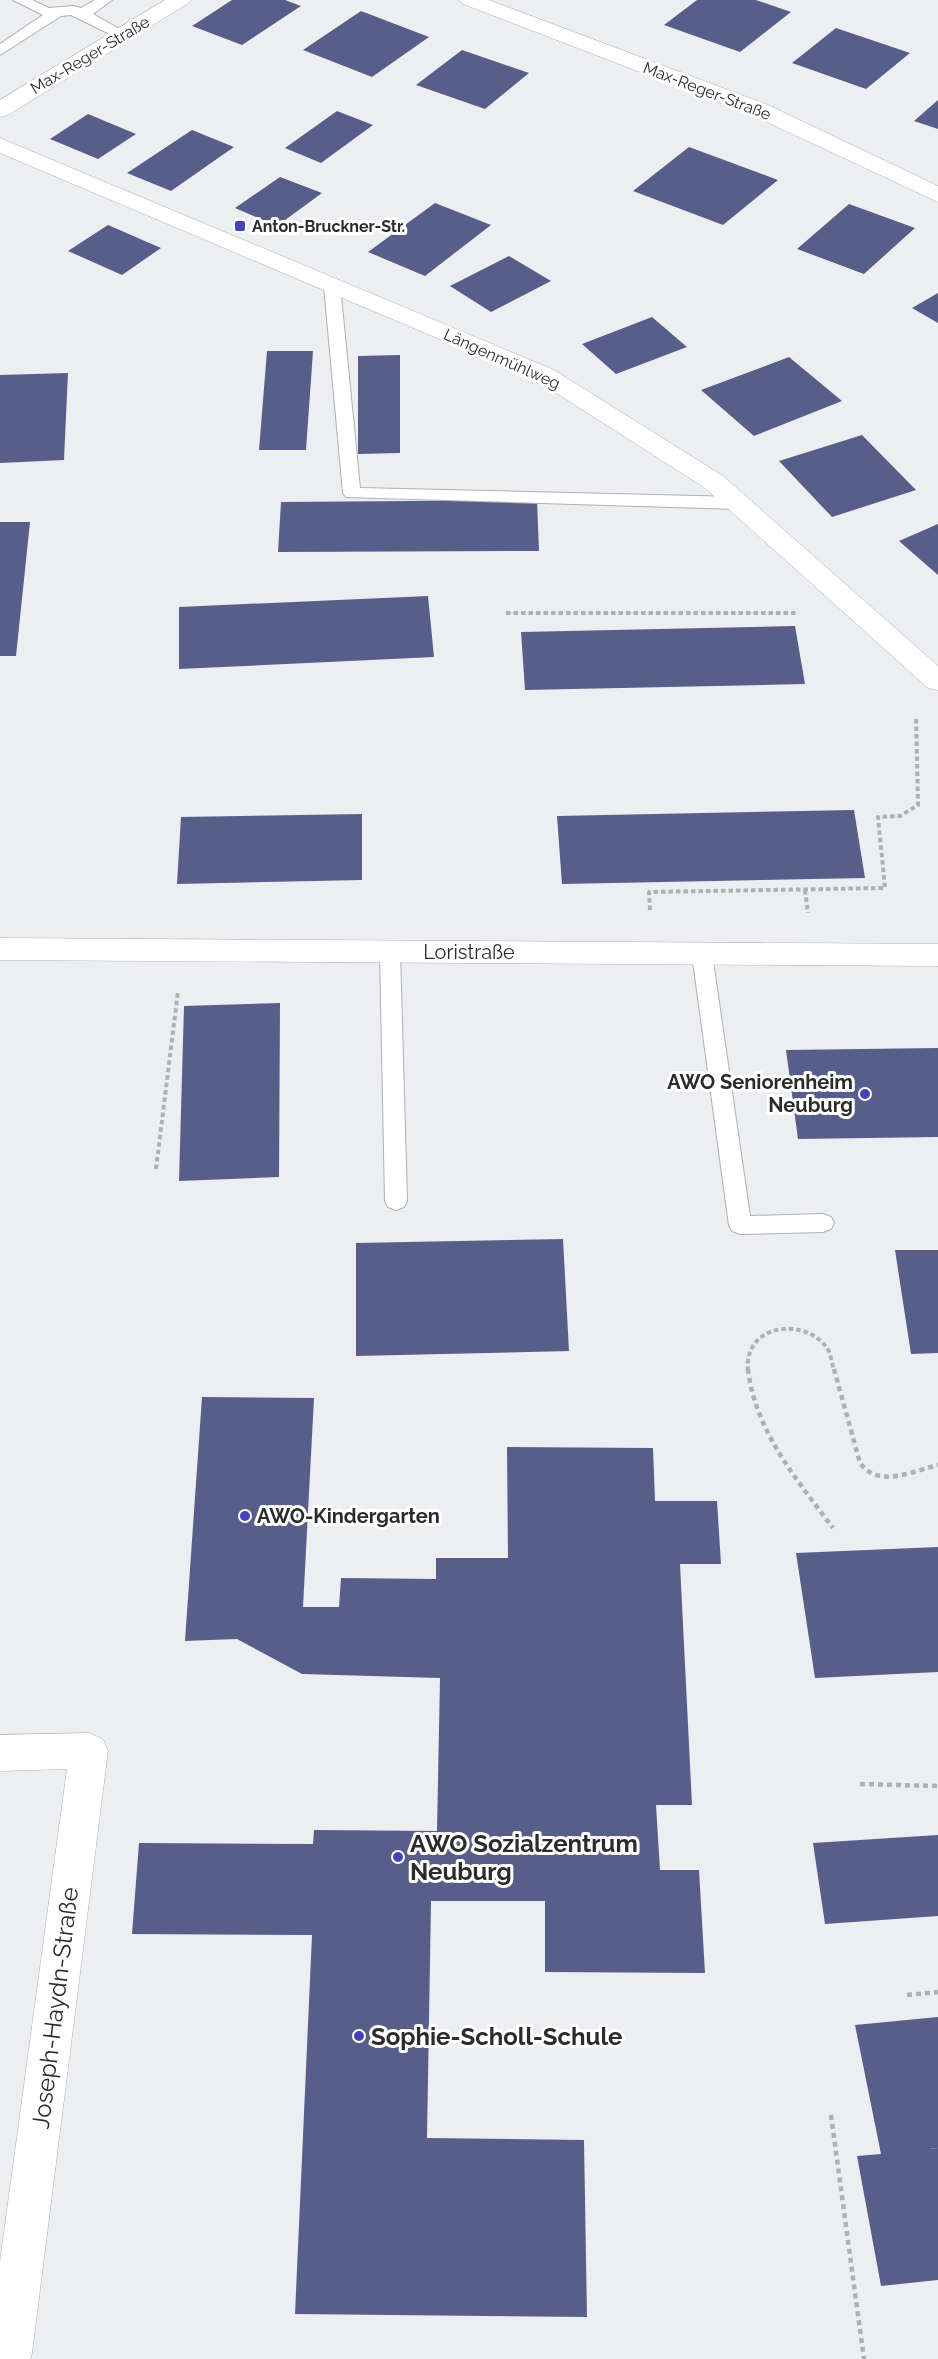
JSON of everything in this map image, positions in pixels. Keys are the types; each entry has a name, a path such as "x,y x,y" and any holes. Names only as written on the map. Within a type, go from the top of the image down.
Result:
{"street":[{"name":"Max-Reger-Straße","path":"0,110 180,0"},
{"name":"Max-Reger-Straße","path":"470,0 760,110 938,195"},
{"name":"Längenmühlweg","path":"0,145 19,164 332,286 545,375 714,482 938,681"},
{"name":"Loristraße","path":"0,949 938,955"},
{"name":"Joseph-Haydn-Straße","path":"0,1753 89,1751 10,2353"}],"lane":[{"path":"20,0 47,12 73,10 123,34"},
{"path":"82,14 105,0"},
{"path":"0,51 57,12"},
{"path":"332,286 352,493 738,503"},
{"path":"390,952 396,1202"},
{"path":"702,954 740,1225 823,1222"}],"path":[{"path":"506,613 861,613"},
{"path":"651,953 649,892 885,888 879,817 900,816 918,805 914,660"},
{"path":"156,1169 183,950"},
{"path":"833,1528 776,1450 756,1409 747,1355 752,1343 768,1332 784,1327 797,1330 816,1337 828,1349 860,1463 867,1473 876,1478 885,1478 938,1465"},
{"path":"860,1784 938,1786"},
{"path":"907,1995 938,1992"},
{"path":"831,2115 864,2359"}],"building":[{"path":"232,0 285,0 301,6 242,45 192,26"},
{"path":"697,0 756,0 791,12 740,52 664,25"},
{"path":"361,11 429,37 372,77 303,50"},
{"path":"836,28 910,53 866,89 792,63"},
{"path":"462,50 529,73 485,109 416,85"},
{"path":"938,100 938,129 914,121"},
{"path":"337,111 373,125 321,163 285,148"},
{"path":"88,114 136,134 98,159 50,139"},
{"path":"192,130 234,147 171,191 127,173"},
{"path":"689,147 778,180 723,225 633,191"},
{"path":"280,177 322,193 277,226 235,208"},
{"path":"435,203 491,225 425,276 368,252"},
{"path":"849,204 915,228 864,274 797,249"},
{"path":"108,225 161,248 122,275 68,251"},
{"path":"509,256 551,281 491,312 450,286"},
{"path":"938,293 938,323 912,308"},
{"path":"652,317 687,347 616,374 582,344"},
{"path":"267,351 313,351 306,450 259,450"},
{"path":"400,355 400,453 358,454 358,356"},
{"path":"789,357 842,401 754,436 701,390"},
{"path":"68,373 64,460 0,463 0,375"},
{"path":"862,435 916,490 832,517 779,461"},
{"path":"537,500 539,551 278,552 281,502"},
{"path":"0,522 30,522 16,656 0,656"},
{"path":"938,524 938,575 899,541"},
{"path":"428,596 434,657 179,669 179,607"},
{"path":"795,626 805,684 525,690 521,632"},
{"path":"854,810 865,878 562,884 557,816"},
{"path":"362,814 362,880 177,884 181,817"},
{"path":"280,1003 279,1177 179,1181 184,1006"},
{"name":"AWO Seniorenheim Neuburg","path":"938,1048 938,1137 798,1139 786,1050"},
{"path":"563,1239 569,1351 356,1356 356,1243"},
{"path":"895,1250 938,1250 938,1353 911,1354"},
{"name":"AWO Sozialzentrum Neuburg","path":"202,1397 314,1398 303,1607 339,1607 341,1578 436,1579 436,1558 508,1558 507,1447 653,1448 655,1501 717,1501 721,1564 680,1564 692,1805 656,1805 660,1870 699,1870 705,1973 545,1972 545,1901 431,1901 427,2138 584,2140 587,2317 295,2314 312,1935 132,1934 139,1843 313,1844 314,1830 437,1831 440,1678 302,1674 237,1639 185,1641"},
{"path":"938,1547 938,1672 815,1678 796,1553"},
{"path":"938,1835 938,1916 825,1924 813,1843"},
{"path":"938,2017 938,2280 881,2286 857,2156 881,2154 855,2025"}],"place":[{"name":"Anton-Bruckner-Str.","path":"240,226"},
{"name":"AWO Seniorenheim Neuburg","path":"865,1094"},
{"name":"AWO-Kindergarten","path":"245,1516"},
{"name":"AWO Sozialzentrum Neuburg","path":"398,1857"},
{"name":"Sophie-Scholl-Schule","path":"359,2036"}]}
